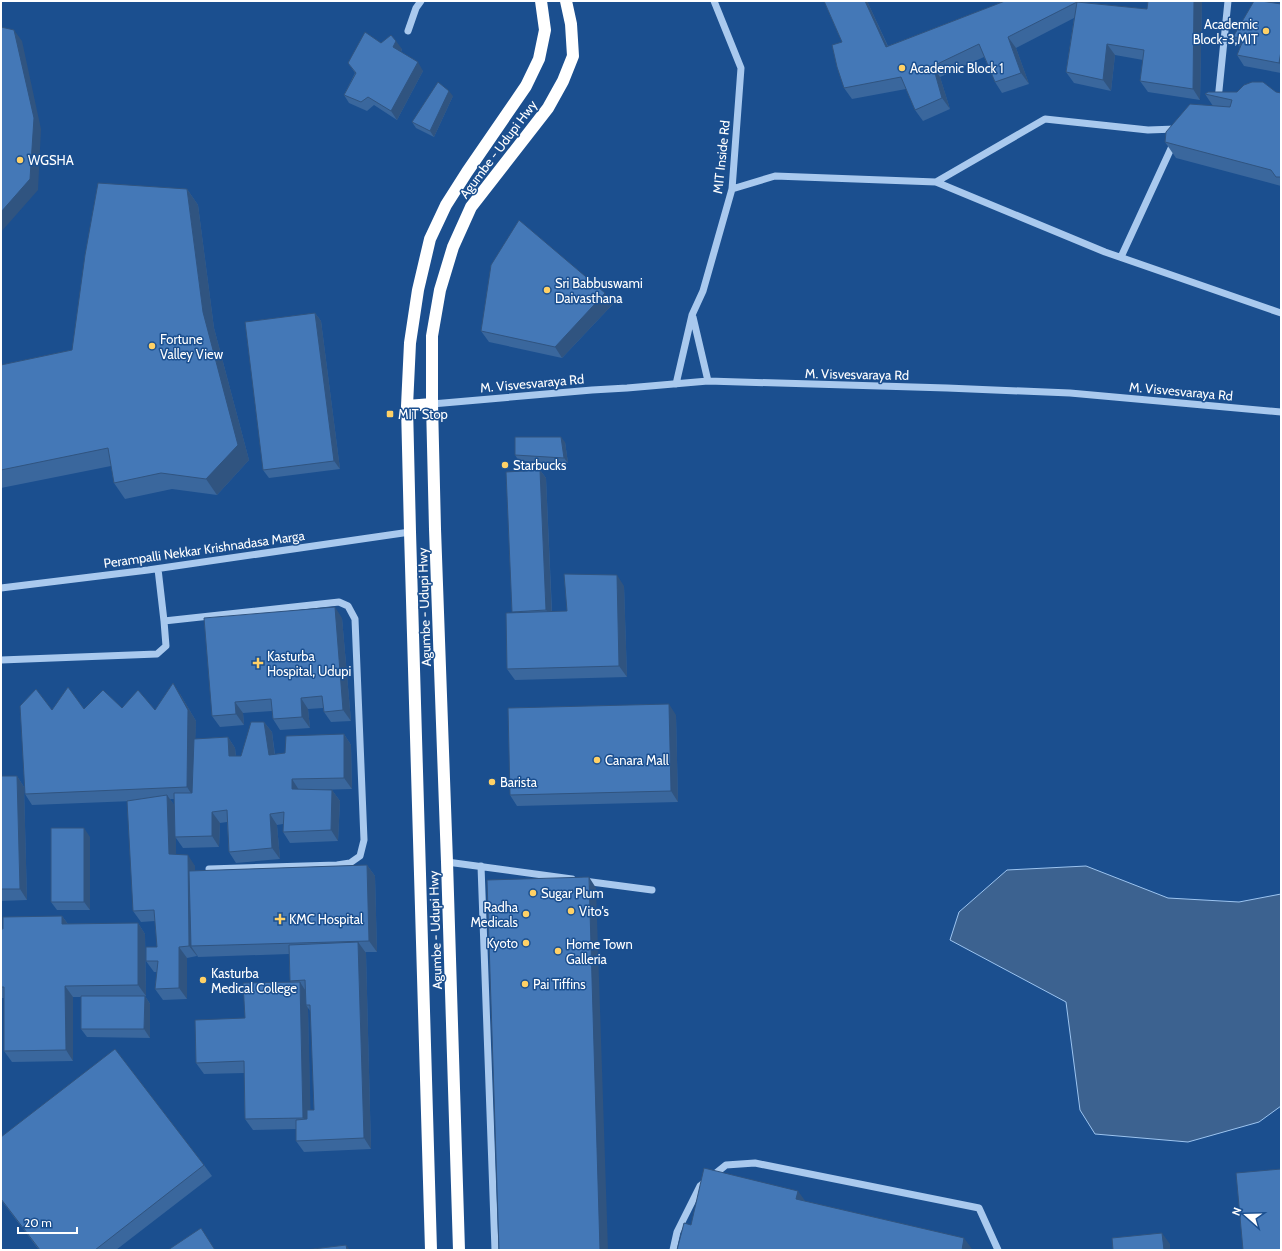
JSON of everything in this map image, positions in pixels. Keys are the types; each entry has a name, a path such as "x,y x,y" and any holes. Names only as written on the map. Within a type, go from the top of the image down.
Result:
{"highway":[{"name":"Agumbe - Udupi Hwy","path":"431,1250 407,406 410,343 418,290 430,239 446,205 526,86 539,59 545,30 541,1"},
{"name":"Agumbe - Udupi Hwy","path":"459,1250 435,529 432,336 440,290 453,247 471,207 548,108 563,81 573,56 571,24 566,1"},
{"path":"407,406 432,404"}],"street":[{"path":"408,31 416,8 421,1"},
{"name":"MIT Inside Rd","path":"676,384 692,315 703,291 732,189 741,68 714,1"},
{"path":"1226,99 1216,102 1228,1"},
{"path":"936,182 1044,119 1148,130 1182,127 1121,257"},
{"path":"732,189 775,176 936,182 1121,257 1281,313"},
{"path":"692,315 708,381"},
{"name":"M. Visvesvaraya Rd","path":"432,404 708,381 1070,392 1281,412"},
{"name":"Perampalli Nekkar Krishnadasa Marga","path":"1,588 158,569 410,532"},
{"path":"1,660 157,654 166,646 158,569"},
{"path":"164,621 339,602 348,606 355,620 364,840 360,856 350,863 337,865 209,869"},
{"path":"447,862 652,890"},
{"path":"481,866 495,1250"},
{"path":"673,1250 677,1232 700,1186 726,1165 755,1163 979,1208 998,1250"}],"water":[{"path":"1086,866 1168,898 1239,902 1281,894 1281,1106 1259,1122 1188,1142 1095,1134 1080,1110 1066,1002 950,940 959,912 1007,870"}],"building":[{"name":"Academic Block 1","path":"824,1 865,1 886,47 1005,1 1077,2 1008,37 1021,73 995,82 979,44 933,66 942,98 915,110 901,77 844,88 832,45 842,42"},
{"path":"1148,1 1194,1 1193,89 1140,81 1144,50 1107,44 1103,80 1066,72 1077,2 1147,9"},
{"name":"Academic Block-3,MIT","path":"1254,1 1281,4 1281,51 1279,63 1237,55 1244,38 1233,37"},
{"name":"WGSHA","path":"1,27 14,30 34,118 30,179 1,212"},
{"path":"365,32 381,43 391,35 396,41 393,47 418,62 391,111 368,97 361,102 344,95 356,73 348,63"},
{"path":"438,82 449,91 430,131 412,122"},
{"path":"1252,82 1263,82 1276,92 1281,93 1281,177 1276,177 1271,170 1165,142 1166,132 1190,104 1230,107 1232,100 1205,94 1208,92 1237,92 1244,85"},
{"name":"Fortune Valley View","path":"98,183 187,189 203,312 238,445 206,479 161,473 114,483 108,448 1,470 1,365 72,350 85,255"},
{"name":"Sri Babbuswami Daivasthana","path":"519,220 605,293 555,347 481,331 491,265"},
{"path":"315,313 334,461 263,470 245,322"},
{"path":"515,437 561,437 564,458 515,455"},
{"path":"540,470 546,610 512,612 506,472"},
{"path":"564,574 617,575 619,666 507,669 506,613 567,611"},
{"path":"335,607 343,710 324,712 322,696 301,698 302,717 273,719 271,699 235,702 236,714 212,716 204,618"},
{"path":"173,683 188,710 187,787 25,794 20,706 36,689 52,710 68,687 84,709 103,690 122,708 138,690 155,710"},
{"name":"Canara Mall","path":"669,704 671,791 510,795 508,708"},
{"path":"251,722 264,722 269,755 285,753 286,736 344,734 344,778 292,779 292,789 332,790 331,830 283,832 284,812 270,814 272,848 229,852 227,810 212,812 212,836 175,837 174,793 192,793 194,739 228,737 229,756 241,756"},
{"path":"1,776 17,776 20,889 1,889"},
{"path":"167,795 169,854 188,855 189,946 179,947 179,988 155,989 158,961 146,961 146,947 157,947 154,910 133,911 127,801"},
{"path":"51,828 84,828 84,902 51,902"},
{"path":"367,865 369,941 191,946 189,871"},
{"path":"589,877 600,1250 499,1250 487,880"},
{"path":"62,916 62,924 138,923 138,985 65,986 66,1050 4,1051 4,987 1,987 1,929 3,929 3,917"},
{"path":"358,942 364,1138 296,1141 296,1120 307,1119 307,1110 314,1110 310,1005 306,1005 305,980 290,981 289,945"},
{"path":"300,982 303,1118 245,1119 244,1061 196,1063 195,1020 245,1018 243,983"},
{"path":"81,996 145,996 144,1029 81,1029"},
{"path":"115,1049 204,1165 95,1250 40,1250 1,1199 1,1137"},
{"path":"704,1168 798,1191 796,1199 964,1238 962,1250 677,1250 684,1223 691,1225"},
{"path":"1281,1169 1281,1250 1243,1250 1236,1173"},
{"path":"201,1228 215,1250 168,1250"},
{"path":"1162,1233 1164,1250 1113,1250 1112,1238"},
{"path":"346,1245 347,1250 305,1250"}],"place":[{"name":"Academic Block-3,MIT","path":"1266,31"},
{"name":"Academic Block 1","path":"902,68"},
{"name":"WGSHA","path":"20,160"},
{"name":"Sri Babbuswami Daivasthana","path":"547,290"},
{"name":"Fortune Valley View","path":"152,346"},
{"name":"MIT Stop","path":"390,414"},
{"name":"Starbucks","path":"505,465"},
{"name":"Kasturba Hospital, Udupi","path":"258,663"},
{"name":"Canara Mall","path":"597,760"},
{"name":"Barista","path":"492,782"},
{"name":"Sugar Plum","path":"533,893"},
{"name":"Vito's","path":"571,911"},
{"name":"Radha Medicals","path":"526,914"},
{"name":"KMC Hospital","path":"280,919"},
{"name":"Kyoto","path":"526,943"},
{"name":"Home Town Galleria","path":"558,951"},
{"name":"Kasturba Medical College","path":"203,980"},
{"name":"Pai Tiffins","path":"525,984"}]}
